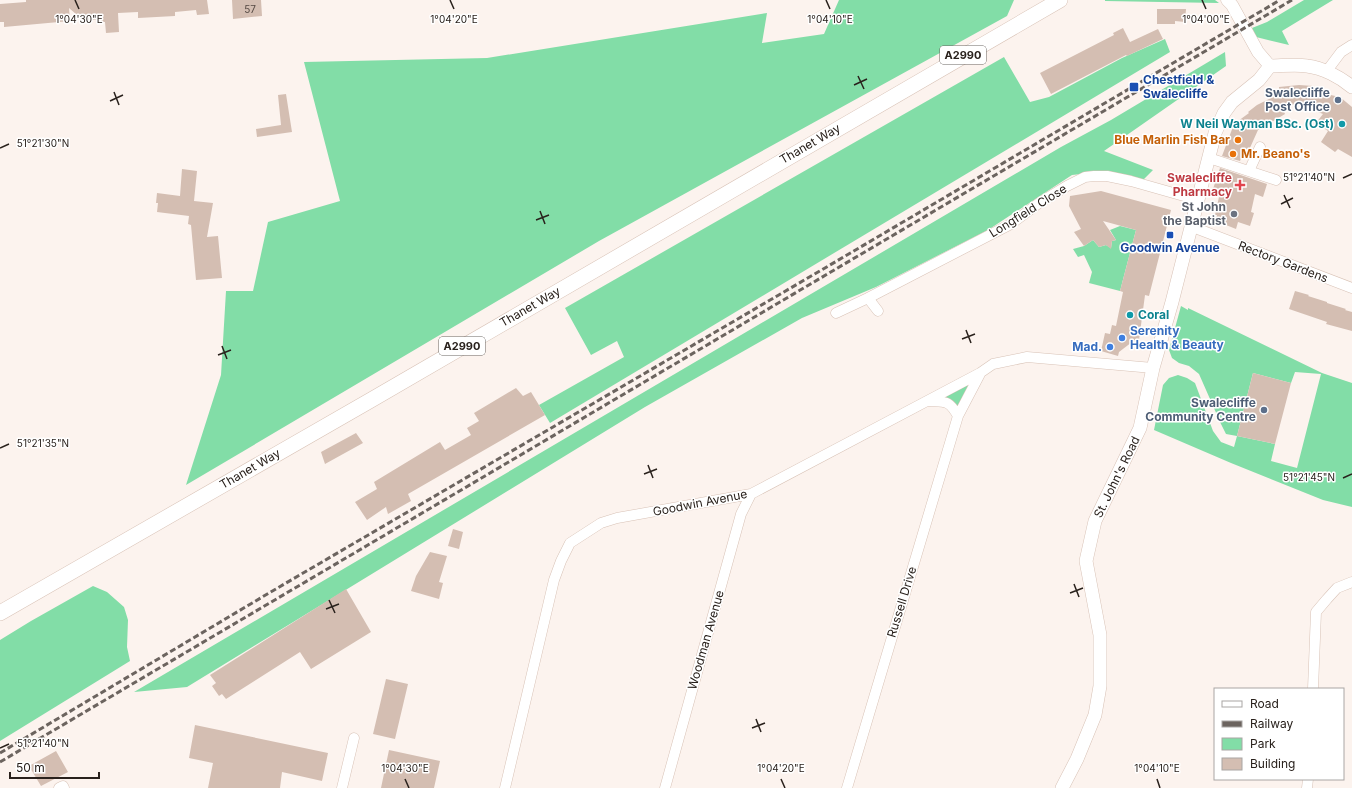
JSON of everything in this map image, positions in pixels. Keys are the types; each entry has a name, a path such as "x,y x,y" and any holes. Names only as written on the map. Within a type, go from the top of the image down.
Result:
{"main road":[{"name":"Thanet Way","path":"0,613 371,400 1060,0"},
{"path":"1270,66 1307,66 1326,72 1343,80 1352,87"},
{"name":"St. John's Road","path":"1062,788 1082,748 1095,715 1100,686 1100,635 1086,561 1095,521 1140,428 1153,368 1172,302 1190,226 1215,134 1224,113 1232,102 1259,80 1270,66"}],"street":[{"path":"1230,2 1258,52 1270,66"},
{"path":"1326,72 1341,52 1352,45"},
{"path":"1249,172 1260,147"},
{"path":"1209,158 1276,180"},
{"name":"Longfield Close","path":"836,313 1011,224 1066,186 1085,177 1107,176 1198,200"},
{"name":"Rectory Gardens","path":"1190,226 1352,288"},
{"path":"868,298 878,311"},
{"name":"Goodwin Avenue","path":"505,788 554,580 570,543 601,523 617,518 751,494 928,401 980,373 993,364 1027,357 1153,368"},
{"name":"Russell Drive","path":"847,788 958,416 980,373"},
{"path":"928,401 946,402 953,407 958,416"},
{"name":"Woodman Avenue","path":"665,788 741,514 751,494"},
{"path":"1313,688 1316,612 1326,598 1337,588 1352,582"},
{"path":"342,788 354,738"},
{"path":"59,788 63,786 64,788"}],"green space":[{"path":"839,0 1014,0 1007,16 599,241 186,485 221,375 226,291 253,291 268,222 340,201 304,62 487,58 767,13 762,43 824,34"},
{"path":"1215,0 1219,3 1105,1"},
{"path":"1304,0 1333,0 1282,31 1289,45 1256,37 1252,28 1267,22"},
{"path":"1165,39 1170,52 550,423 539,405 624,357 617,341 591,355 565,308 1004,57 1030,102 1049,97 1122,58"},
{"path":"1225,52 1226,66 1104,151 1153,170 1143,180 1099,172 1072,175 988,230 876,287 802,318 645,407 187,687 134,692 1061,147 1111,120"},
{"path":"1120,226 1136,230 1120,291 1089,283 1092,272 1084,255 1078,257 1073,249 1084,246 1093,240 1099,247 1106,245 1111,248 1112,241 1116,240 1110,230"},
{"path":"1181,306 1322,373 1352,383 1352,507 1323,500 1154,430 1163,385 1169,378 1178,375 1195,383 1213,431 1221,442 1234,447 1237,436 1226,434 1199,374 1189,366 1179,363 1172,358 1169,350","holes":["1295,372 1321,374 1297,468 1271,461 1275,444 1237,436 1253,373 1291,383"]},
{"path":"980,373 958,416 953,407 928,401"},
{"path":"93,586 107,592 124,607 128,620 127,647 130,661 0,741 0,640"}],"building":[{"path":"26,0 207,0 209,14 197,15 196,10 175,12 175,16 138,18 138,12 118,13 119,32 106,33 105,22 101,22 101,19 84,21 69,8 70,21 4,27 4,22 0,22 0,4 26,2"},
{"path":"232,0 261,0 262,16 233,19"},
{"path":"1157,9 1186,9 1185,22 1175,21 1175,24 1157,24"},
{"path":"1123,28 1130,42 1158,29 1163,39 1127,56 1126,55 1051,94 1040,73 1114,35 1113,33"},
{"path":"1299,85 1313,86 1312,91 1340,97 1352,107 1352,157 1338,149 1335,152 1321,142 1328,131 1316,123 1323,114 1318,112 1322,105 1300,103 1282,107 1285,114 1258,130 1249,150 1245,148 1240,161 1222,156 1234,124 1257,105 1279,94 1279,87"},
{"path":"286,94 292,132 257,137 256,129 281,125 278,95"},
{"path":"1220,168 1267,184 1263,197 1255,194 1251,212 1254,213 1250,226 1238,222 1236,229 1216,221 1217,215 1215,215 1219,197 1211,195"},
{"path":"182,169 197,171 194,201 213,203 207,237 218,236 222,278 196,280 191,225 188,224 189,216 157,212 157,193 180,196"},
{"path":"1101,191 1171,210 1149,296 1145,295 1139,340 1136,339 1119,352 1118,356 1101,351 1105,333 1110,334 1112,325 1116,326 1123,292 1120,291 1136,230 1103,221 1116,240 1112,241 1111,249 1106,245 1099,247 1093,240 1084,246 1074,232 1081,229 1069,206 1070,196"},
{"path":"1295,291 1352,312 1352,331 1326,324 1327,322 1289,309"},
{"name":"Swalecliffe Community Centre","path":"1253,373 1291,383 1275,444 1237,436"},
{"path":"516,388 523,396 531,392 545,415 408,494 411,501 388,514 386,507 367,520 355,502 377,489 374,482 440,442 445,450 471,435 467,428 479,421 474,413"},
{"path":"356,433 363,443 325,464 321,452"},
{"path":"453,529 463,532 459,549 448,546"},
{"path":"430,552 447,556 439,582 443,583 439,599 411,591 416,576"},
{"path":"346,589 371,632 311,669 300,652 226,699 222,694 219,696 212,686 216,683 210,675"},
{"path":"386,679 408,684 395,739 373,734"},
{"path":"195,725 328,753 322,781 282,772 280,788 208,788 213,763 189,758"},
{"path":"389,750 440,761 434,788 381,788"},
{"path":"56,751 68,772 41,786 29,766"}],"railway":[{"path":"0,753 269,593 1280,0"},
{"path":"0,762 1292,0"}],"place":[{"name":"Chestfield & Swalecliffe","path":"1134,87"},
{"name":"Swalecliffe Post Office","path":"1338,100"},
{"name":"W Neil Wayman BSc. (Ost)","path":"1342,124"},
{"name":"Blue Marlin Fish Bar","path":"1238,140"},
{"name":"Mr. Beano's","path":"1233,154"},
{"name":"Swalecliffe Pharmacy","path":"1240,185"},
{"name":"St John the Baptist","path":"1234,214"},
{"name":"Goodwin Avenue","path":"1170,235"},
{"name":"Coral","path":"1130,315"},
{"name":"Serenity Health & Beauty","path":"1122,338"},
{"name":"Mad.","path":"1110,347"},
{"name":"Swalecliffe Community Centre","path":"1264,410"}]}
